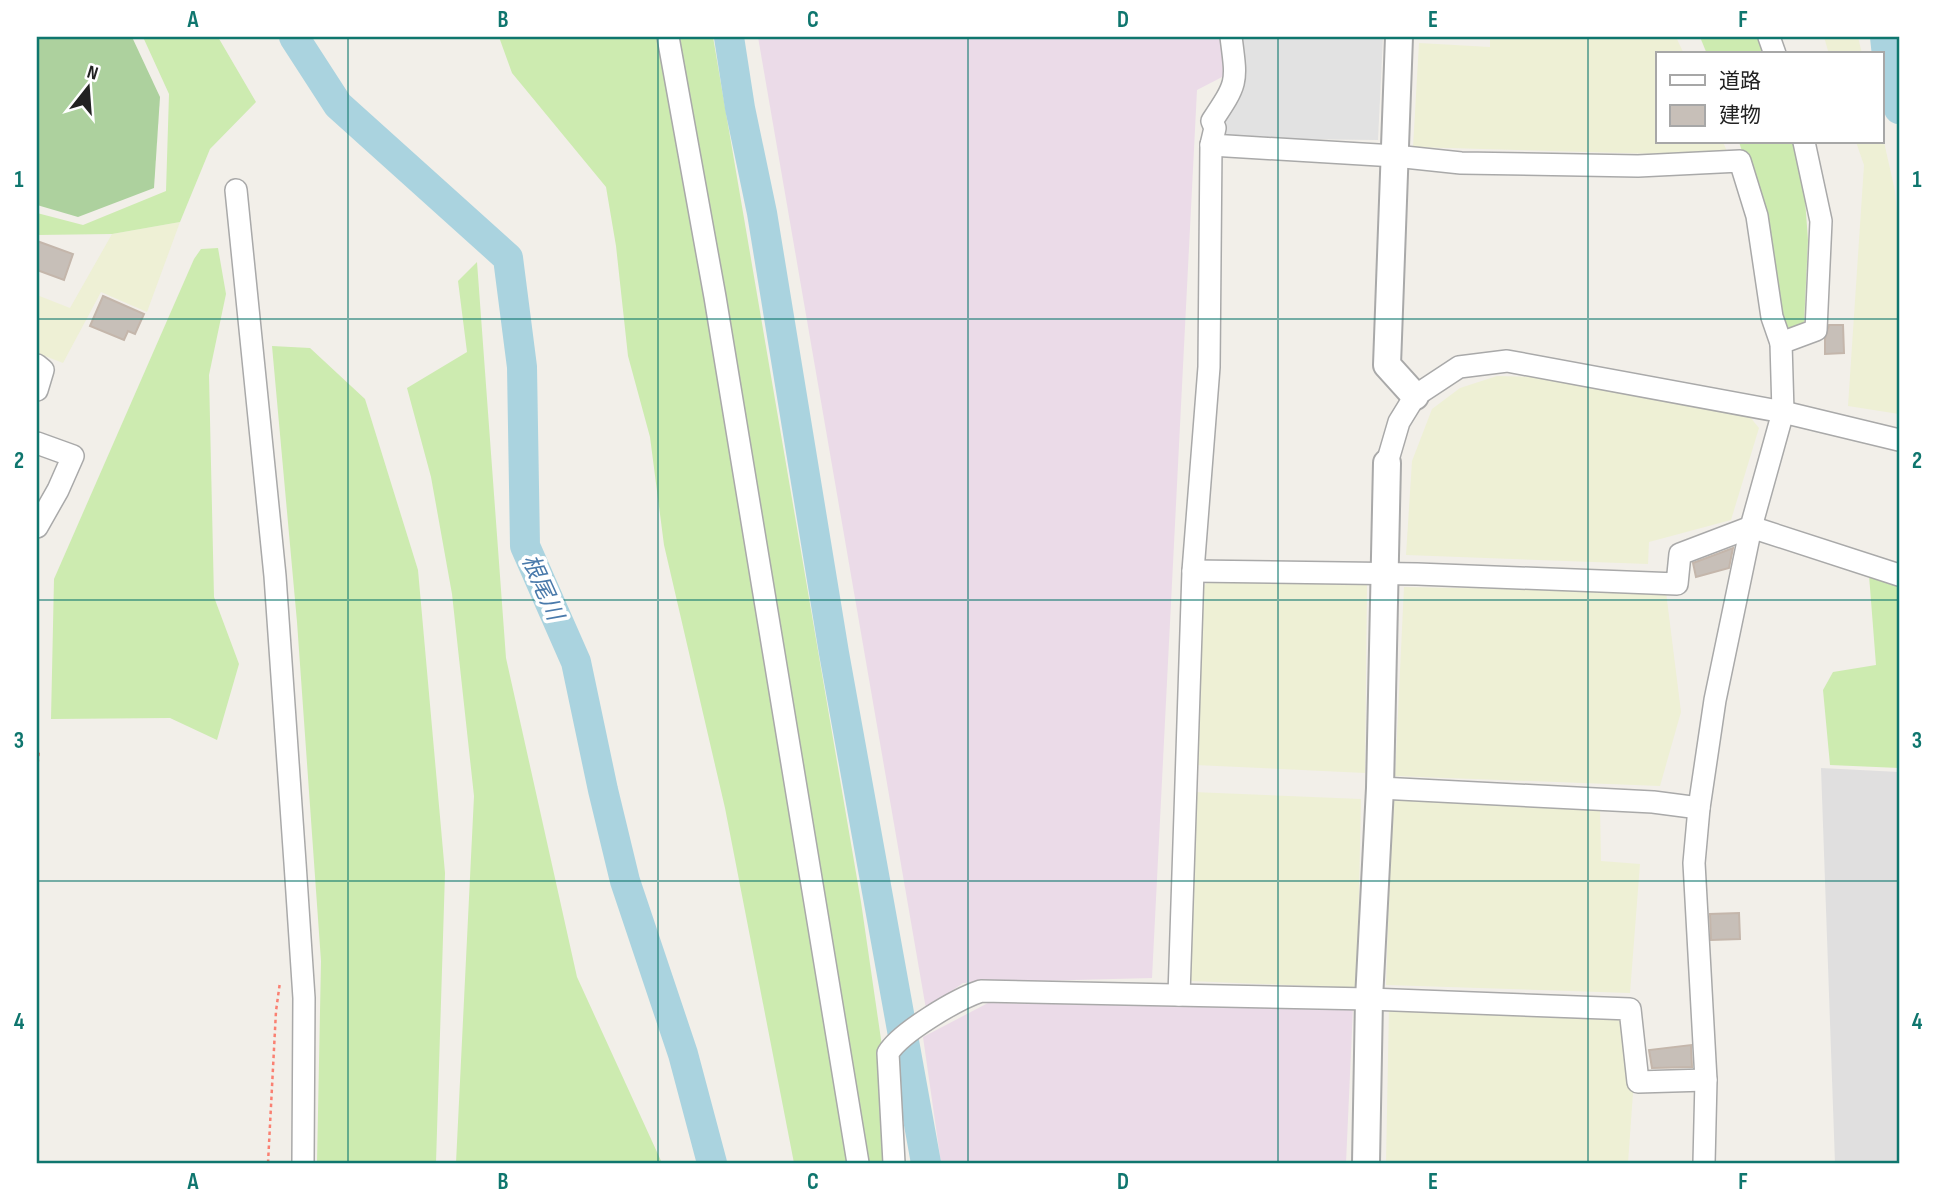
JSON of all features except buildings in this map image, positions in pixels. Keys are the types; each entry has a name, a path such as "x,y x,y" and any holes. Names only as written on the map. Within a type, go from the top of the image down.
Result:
{"street":[{"path":"668,37 715,297 858,1163"},
{"path":"1179,995 1193,571 1209,367 1211,145 1215,128 1212,121 1235,82 1231,37"},
{"path":"1399,37 1387,365 1415,396"},
{"path":"1781,343 1815,330 1821,221 1804,144"},
{"path":"1211,145 1395,156 1461,163 1624,166 1740,161 1757,216 1772,317 1781,343 1783,412 1751,527 1715,700 1699,808 1694,863 1706,1080 1704,1163"},
{"path":"236,190 275,576 294,849 304,998 303,1163"},
{"path":"1366,1163 1369,999 1380,789 1387,463 1399,422 1415,396 1459,368 1507,361 1783,412 1895,439"},
{"path":"37,365 43,370 37,390"},
{"path":"37,443 73,456 37,527"},
{"path":"1193,571 1677,584 1680,554 1751,527 1899,575"},
{"path":"1380,789 1653,802 1699,808"},
{"path":"894,1163 888,1053 893,1044 919,1026 966,996 981,991 1369,999 1630,1009 1639,1082 1706,1080"}],"path":[{"path":"37,770 39,750"},
{"path":"268,1163 280,982"}],"shaded area":[{"path":"758,37 1220,37 1226,75 1197,90 1152,978 963,983 926,1009"},
{"path":"1239,37 1383,37 1378,140 1219,138"},
{"path":"1821,768 1899,772 1899,1163 1835,1163"},
{"path":"988,1003 1353,1008 1346,1163 941,1163 923,1037"}],"green space":[{"path":"37,37 132,37 160,97 154,188 78,217 37,205"},
{"path":"143,37 218,37 256,102 210,149 180,222 112,234 37,235 37,213 83,225 166,191 169,94"},
{"path":"499,37 713,37 861,902 899,1163 794,1163 725,808 664,545 650,437 628,356 616,246 606,187 512,73"},
{"path":"1490,37 1676,37 1683,52 1656,52 1656,144 1724,144 1729,156 1413,147 1419,43 1490,47"},
{"path":"1700,37 1760,37 1765,52 1706,52"},
{"path":"1824,37 1858,37 1862,52 1828,52"},
{"path":"1884,142 1895,191 1899,235 1899,414 1848,406 1864,165 1857,144"},
{"path":"1740,144 1794,144 1804,186 1808,240 1804,325 1782,329"},
{"path":"180,222 147,312 101,292 63,363 37,353 37,295 70,308 112,234"},
{"path":"218,248 226,294 209,375 214,597 239,664 217,740 170,718 51,719 54,579 194,259 201,249"},
{"path":"477,262 506,658 577,977 662,1163 456,1163 474,796 452,594 431,477 407,388 467,352 458,281"},
{"path":"272,346 310,348 365,399 418,570 445,873 436,1163 317,1163 321,961 297,622"},
{"path":"1497,376 1540,377 1750,417 1759,428 1731,520 1649,542 1648,564 1406,555 1412,461 1432,409 1460,388"},
{"path":"1869,575 1899,582 1899,768 1830,765 1823,690 1833,672 1876,665"},
{"path":"1209,580 1367,585 1365,773 1195,765 1201,590"},
{"path":"1404,587 1666,592 1681,712 1660,786 1395,776"},
{"path":"1193,792 1361,799 1357,988 1190,981"},
{"path":"1392,798 1600,808 1601,861 1640,864 1630,993 1386,985"},
{"path":"1389,1007 1620,1015 1633,1093 1628,1163 1386,1163"}],"waterway":[{"name":"根尾川","path":"294,37 338,105 508,258 522,367 525,546 576,662 625,881 683,1054 712,1163"},
{"path":"729,37 740,108 762,213 834,653 926,1163"},
{"path":"1885,37 1889,75 1899,109"}]}
